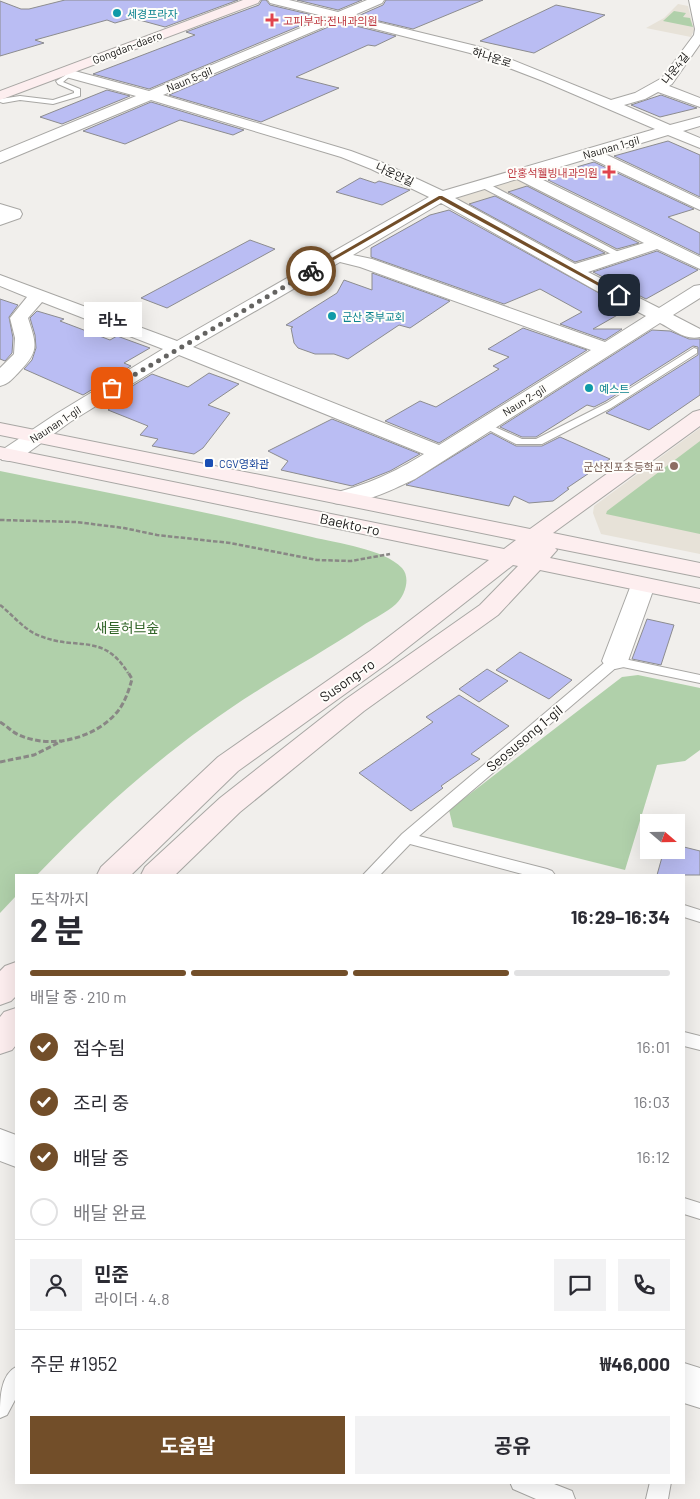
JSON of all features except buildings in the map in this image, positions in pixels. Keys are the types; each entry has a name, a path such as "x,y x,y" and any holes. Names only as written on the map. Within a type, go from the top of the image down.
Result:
{"street":[{"name":"Gongdan-daero","path":"1,97 212,4 228,0"},
{"name":"Gongdan-daero","path":"1,97 254,0"},
{"name":"하나운로","path":"274,0 475,50 513,63 700,143"},
{"name":"Naun 5-gil","path":"0,158 378,0"},
{"name":"나운4길","path":"612,104 640,96 667,81 700,35 695,0"},
{"path":"0,82 212,4"},
{"path":"1,97 69,79 196,21"},
{"name":"나운안길","path":"69,79 149,96 346,154 377,166 440,197 659,315 697,345"},
{"path":"659,87 700,104"},
{"name":"Naunan 1-gil","path":"5,454 178,348 440,197 700,121"},
{"path":"592,153 700,204"},
{"path":"519,174 700,264"},
{"path":"0,209 14,214 0,220"},
{"path":"574,270 657,244"},
{"path":"336,256 366,263 607,349"},
{"path":"0,280 178,348 440,453"},
{"name":"Naun 2-gil","path":"342,498 378,488 407,474 700,290"},
{"path":"0,380 24,355 25,338 19,318 38,295"},
{"name":"Susong-ro","path":"113,874 228,764 379,657 509,557 544,538 590,495 700,416"},
{"name":"Baekto-ro","path":"0,429 700,570"},
{"name":"Baekto-ro","path":"5,454 402,544 509,557 700,596"},
{"name":"Susong-ro","path":"157,874 230,805 253,786 355,705 489,610 535,562 544,538"},
{"path":"402,544 443,552 458,566 459,579 451,596 429,619"},
{"path":"615,661 643,585"},
{"path":"0,992 15,976"},
{"path":"0,1040 15,1023"},
{"path":"0,1145 15,1151"},
{"path":"685,1382 700,1388"}],"lane":[{"path":"1,97 54,102 79,92 69,79"},
{"path":"482,184 620,255"},
{"path":"484,426 520,442 538,442 610,405 697,345"},
{"path":"615,661 700,679"},
{"name":"Seosusong 1-gil","path":"373,874 407,838 615,661"},
{"path":"407,838 543,874"},
{"path":"685,912 700,916"},
{"path":"685,1039 700,1044"},
{"path":"685,1206 700,1211"},
{"path":"0,1408 15,1379"},
{"path":"525,1484 564,1499"},
{"path":"658,1499 661,1484"}],"path":[{"path":"0,520 76,522 124,528 158,535 230,543 316,560 352,561 402,544"},
{"path":"0,605 38,636 64,643 90,643 102,646 114,653 124,663 132,678 119,710 102,727 85,736 62,740 42,740 22,736 0,722"},
{"path":"0,762 34,755 62,740"}],"shaded area":[{"path":"678,4 688,6 694,30 691,37 646,28 664,18"},
{"path":"518,179 647,243 576,264 457,200 462,195"},
{"name":"군산진포초등학교","path":"700,428 700,554 601,534 593,513 594,506"}],"green space":[{"path":"674,11 686,13 683,17 690,18 693,27 663,21"},
{"path":"700,441 700,534 606,514 607,511"},
{"name":"새들허브숲","path":"0,471 195,511 360,548 384,556 402,568 405,572 406,587 396,604 260,689 171,752 115,799 38,874 15,874 15,897 0,913"},
{"path":"638,675 700,688 700,750 685,761 657,765 642,814 640,814 640,821 625,870 453,827 449,810 622,677"}],"way so far":[{"path":"112,388 311,271"}],"place":[{"name":"세경프라자","path":"117,13"},
{"name":"고피부과;전내과의원","path":"272,20"},
{"name":"안홍석웰빙내과의원","path":"609,172"},
{"name":"군산 중부교회","path":"332,316"},
{"name":"라노","path":"112,388"},
{"name":"예스트","path":"589,388"},
{"name":"CGV영화관","path":"209,463"},
{"name":"군산진포초등학교","path":"674,466"}],"route":[{"path":"311,271 440,197 619,295"}]}
